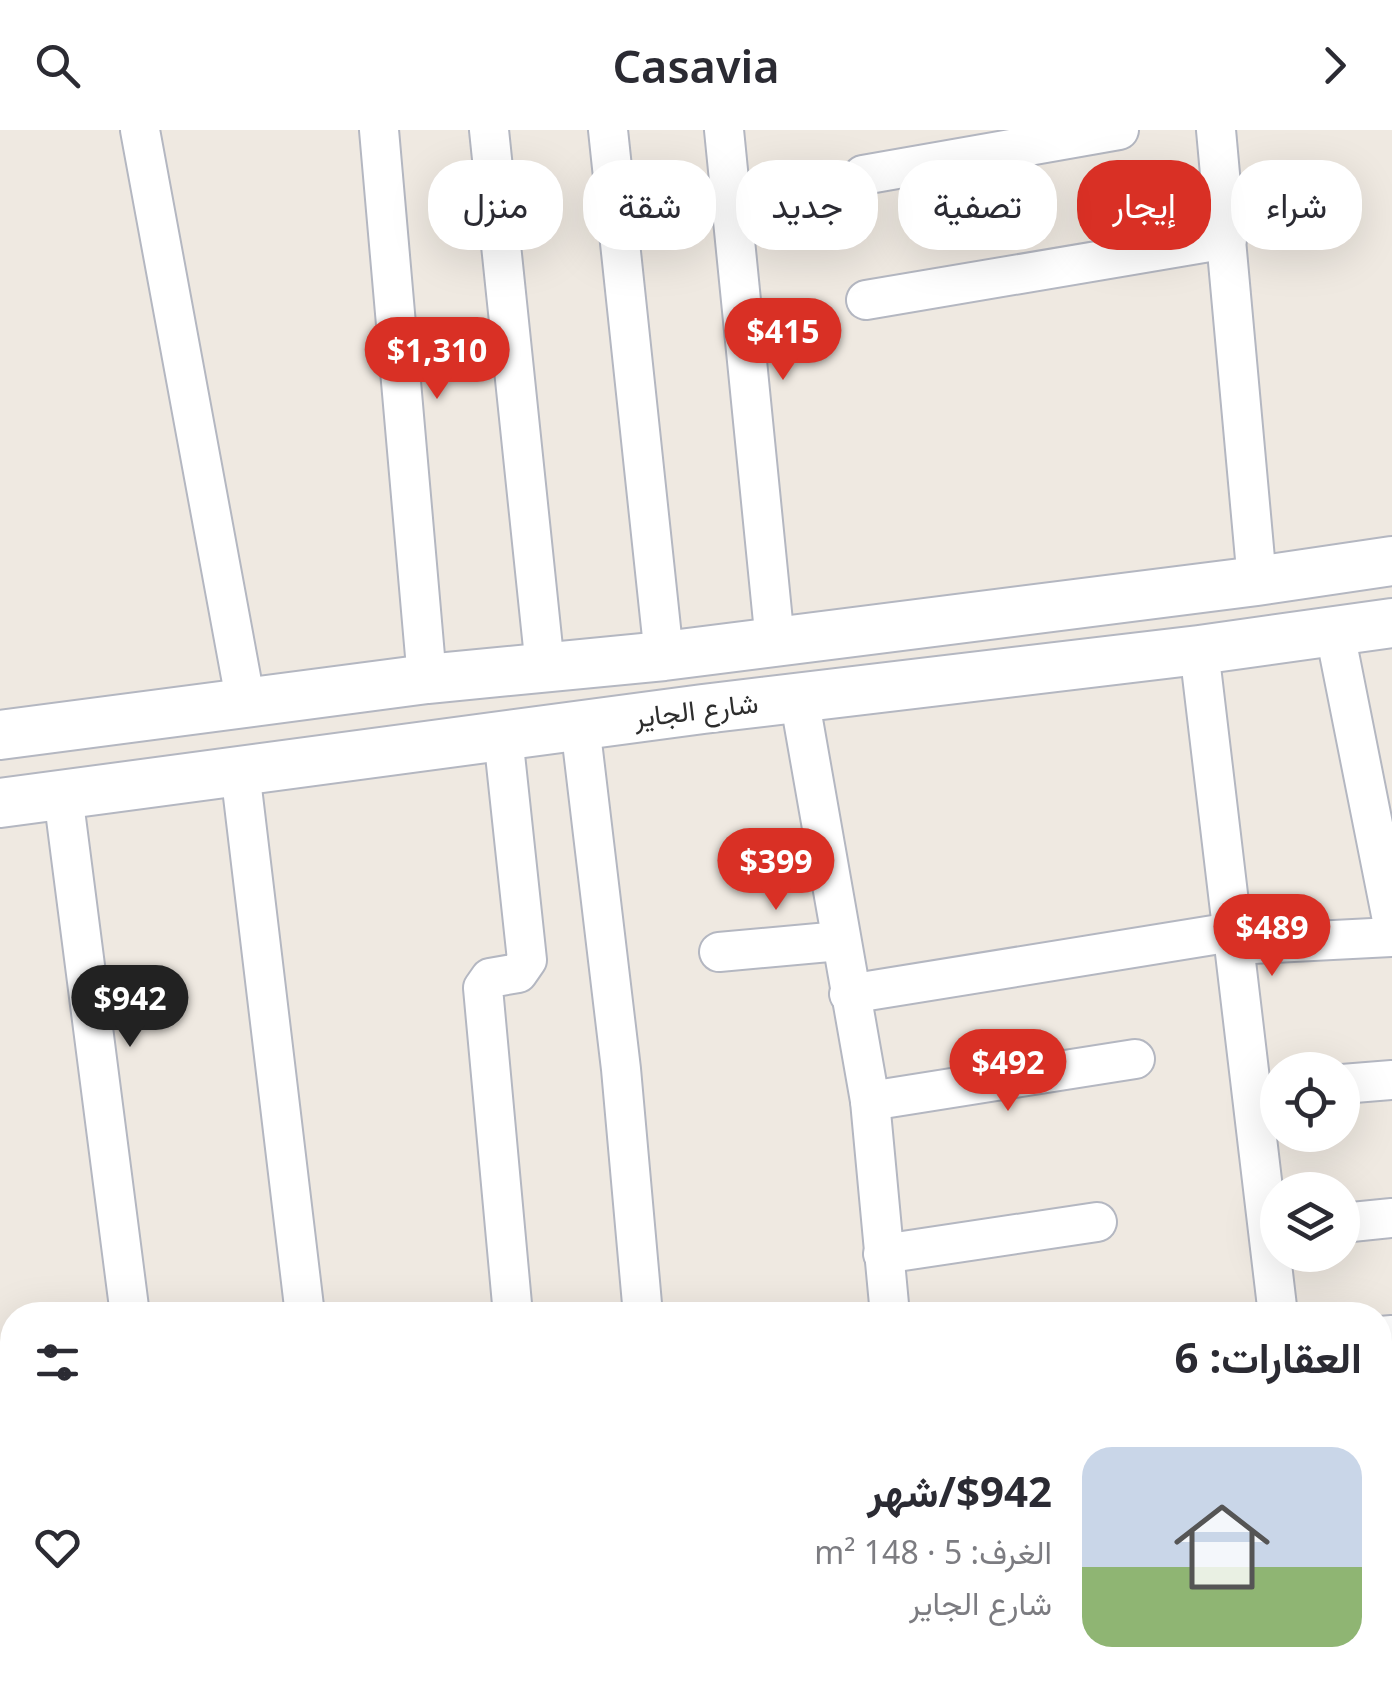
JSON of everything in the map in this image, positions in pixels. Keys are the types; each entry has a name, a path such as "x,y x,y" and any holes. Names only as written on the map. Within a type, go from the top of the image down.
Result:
{"street":[{"path":"140,130 246,704"},
{"path":"379,130 427,679"},
{"path":"488,130 545,667"},
{"path":"608,130 664,656"},
{"path":"724,130 775,642"},
{"path":"878,173 1120,130"},
{"path":"1216,130 1256,582"},
{"path":"866,300 1227,239"},
{"name":"شارع الجاير","path":"0,734 427,679 664,656 1256,582 1392,561"},
{"name":"شارع الجاير","path":"0,802 1392,623"},
{"path":"1335,633 1392,920"},
{"path":"1199,650 1233,939 1260,1070"},
{"path":"798,698 870,1101 889,1302"},
{"path":"580,725 621,1069 641,1302"},
{"path":"503,736 527,960 518,973 490,978 482,988 512,1302"},
{"path":"240,771 303,1302"},
{"path":"63,794 128,1302"},
{"path":"850,994 1233,939 1392,937"},
{"path":"719,952 840,941"},
{"path":"870,1101 1136,1060"},
{"path":"1360,1083 1392,1080"},
{"path":"1360,1221 1392,1218"},
{"path":"883,1254 1097,1222"},
{"path":"1276,1272 1277,1302"}]}
